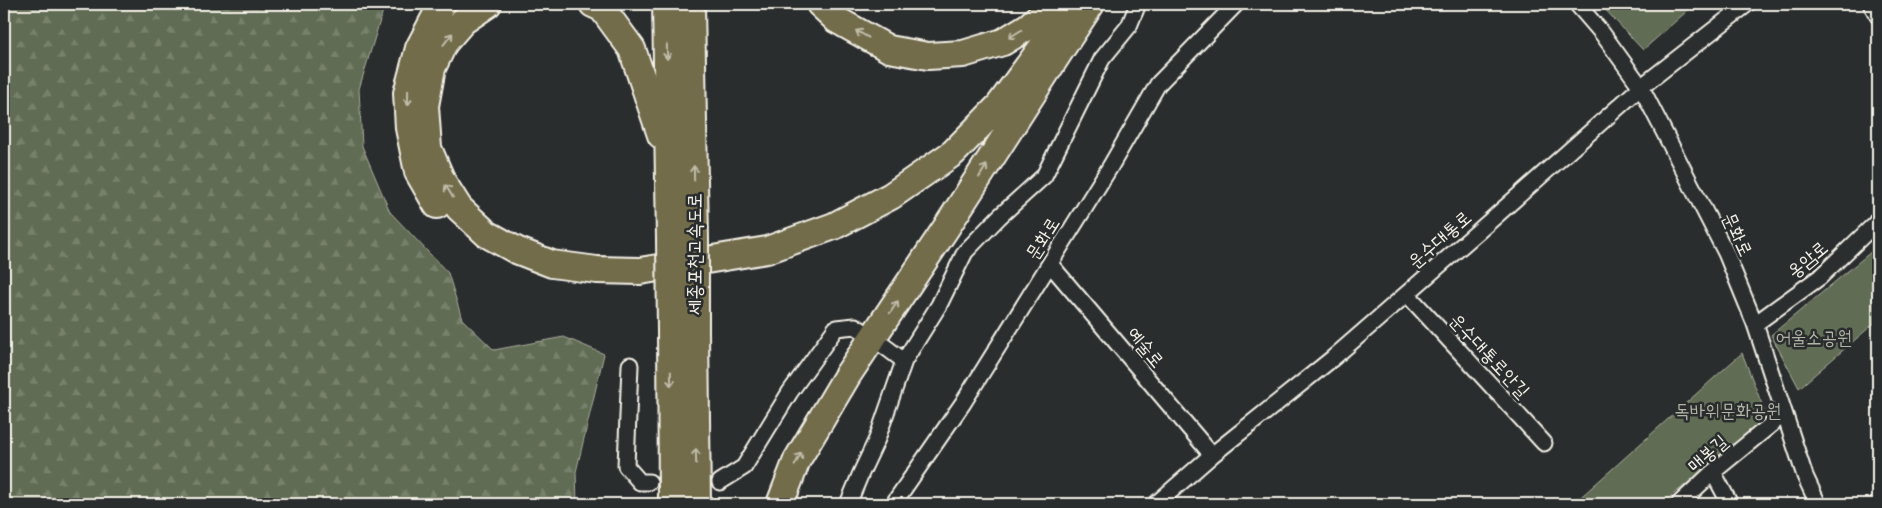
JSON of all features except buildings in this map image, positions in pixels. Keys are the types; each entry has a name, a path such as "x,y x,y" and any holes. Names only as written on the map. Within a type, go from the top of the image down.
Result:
{"highway":[{"path":"442,4 419,48 407,93 409,128 418,172 431,197 449,222 508,263 548,276 621,284 726,272 791,255 830,242 875,219 926,188 976,148 1060,50"},
{"path":"488,4 463,20 444,43 432,68 425,106 428,148 442,181 459,208 480,228 516,250 552,264 597,270 640,270 767,250 834,226 891,196 953,153 998,106 1072,4"},
{"path":"593,4 602,8 632,49 669,160"},
{"name":"세종포천고속도로","path":"666,4 669,160 682,239"},
{"name":"세종포천고속도로","path":"691,4 682,239 683,330 697,504"},
{"path":"820,4 837,20 889,49 928,56 964,54 1003,42 1029,26 1053,4"},
{"path":"780,504 797,460 847,376 946,228 1091,4"},
{"name":"세종포천고속도로","path":"672,504 683,330"}],"street":[{"path":"848,504 877,439 904,361 939,305 965,252 999,216 1044,176 1102,59 1129,26 1138,4"},
{"name":"문화로","path":"895,504 963,403 1110,168 1158,84 1236,4"},
{"name":"문화로","path":"1577,4 1602,33 1641,87 1726,253 1756,324 1805,476 1818,504"},
{"name":"운수대통로","path":"1156,504 1333,358 1641,87 1746,4"},
{"path":"1871,4 1878,16"},
{"name":"옹암로","path":"1756,324 1820,277 1876,224 1878,218"},
{"name":"예술로","path":"1050,264 1212,456"},
{"name":"운수대통로안길","path":"1406,294 1544,444"},
{"path":"720,482 744,467 790,392 836,328 855,326 866,333"},
{"path":"880,344 904,361"},
{"path":"630,365 626,466 640,482 649,482"},
{"name":"매봉길","path":"1679,504 1713,472 1784,414"},
{"path":"1713,472 1730,504"}],"green space":[{"path":"4,4 385,4 359,89 362,146 390,212 448,273 462,319 494,350 564,337 604,354 576,472 577,504 4,504"},
{"path":"1600,4 1695,4 1643,50"},
{"name":"어울소공원","path":"1878,246 1878,320 1799,388 1771,335"},
{"name":"독바위문화공원","path":"1742,353 1768,420 1661,504 1573,504"}],"tunnel":[{"path":"649,482 720,482"}]}
